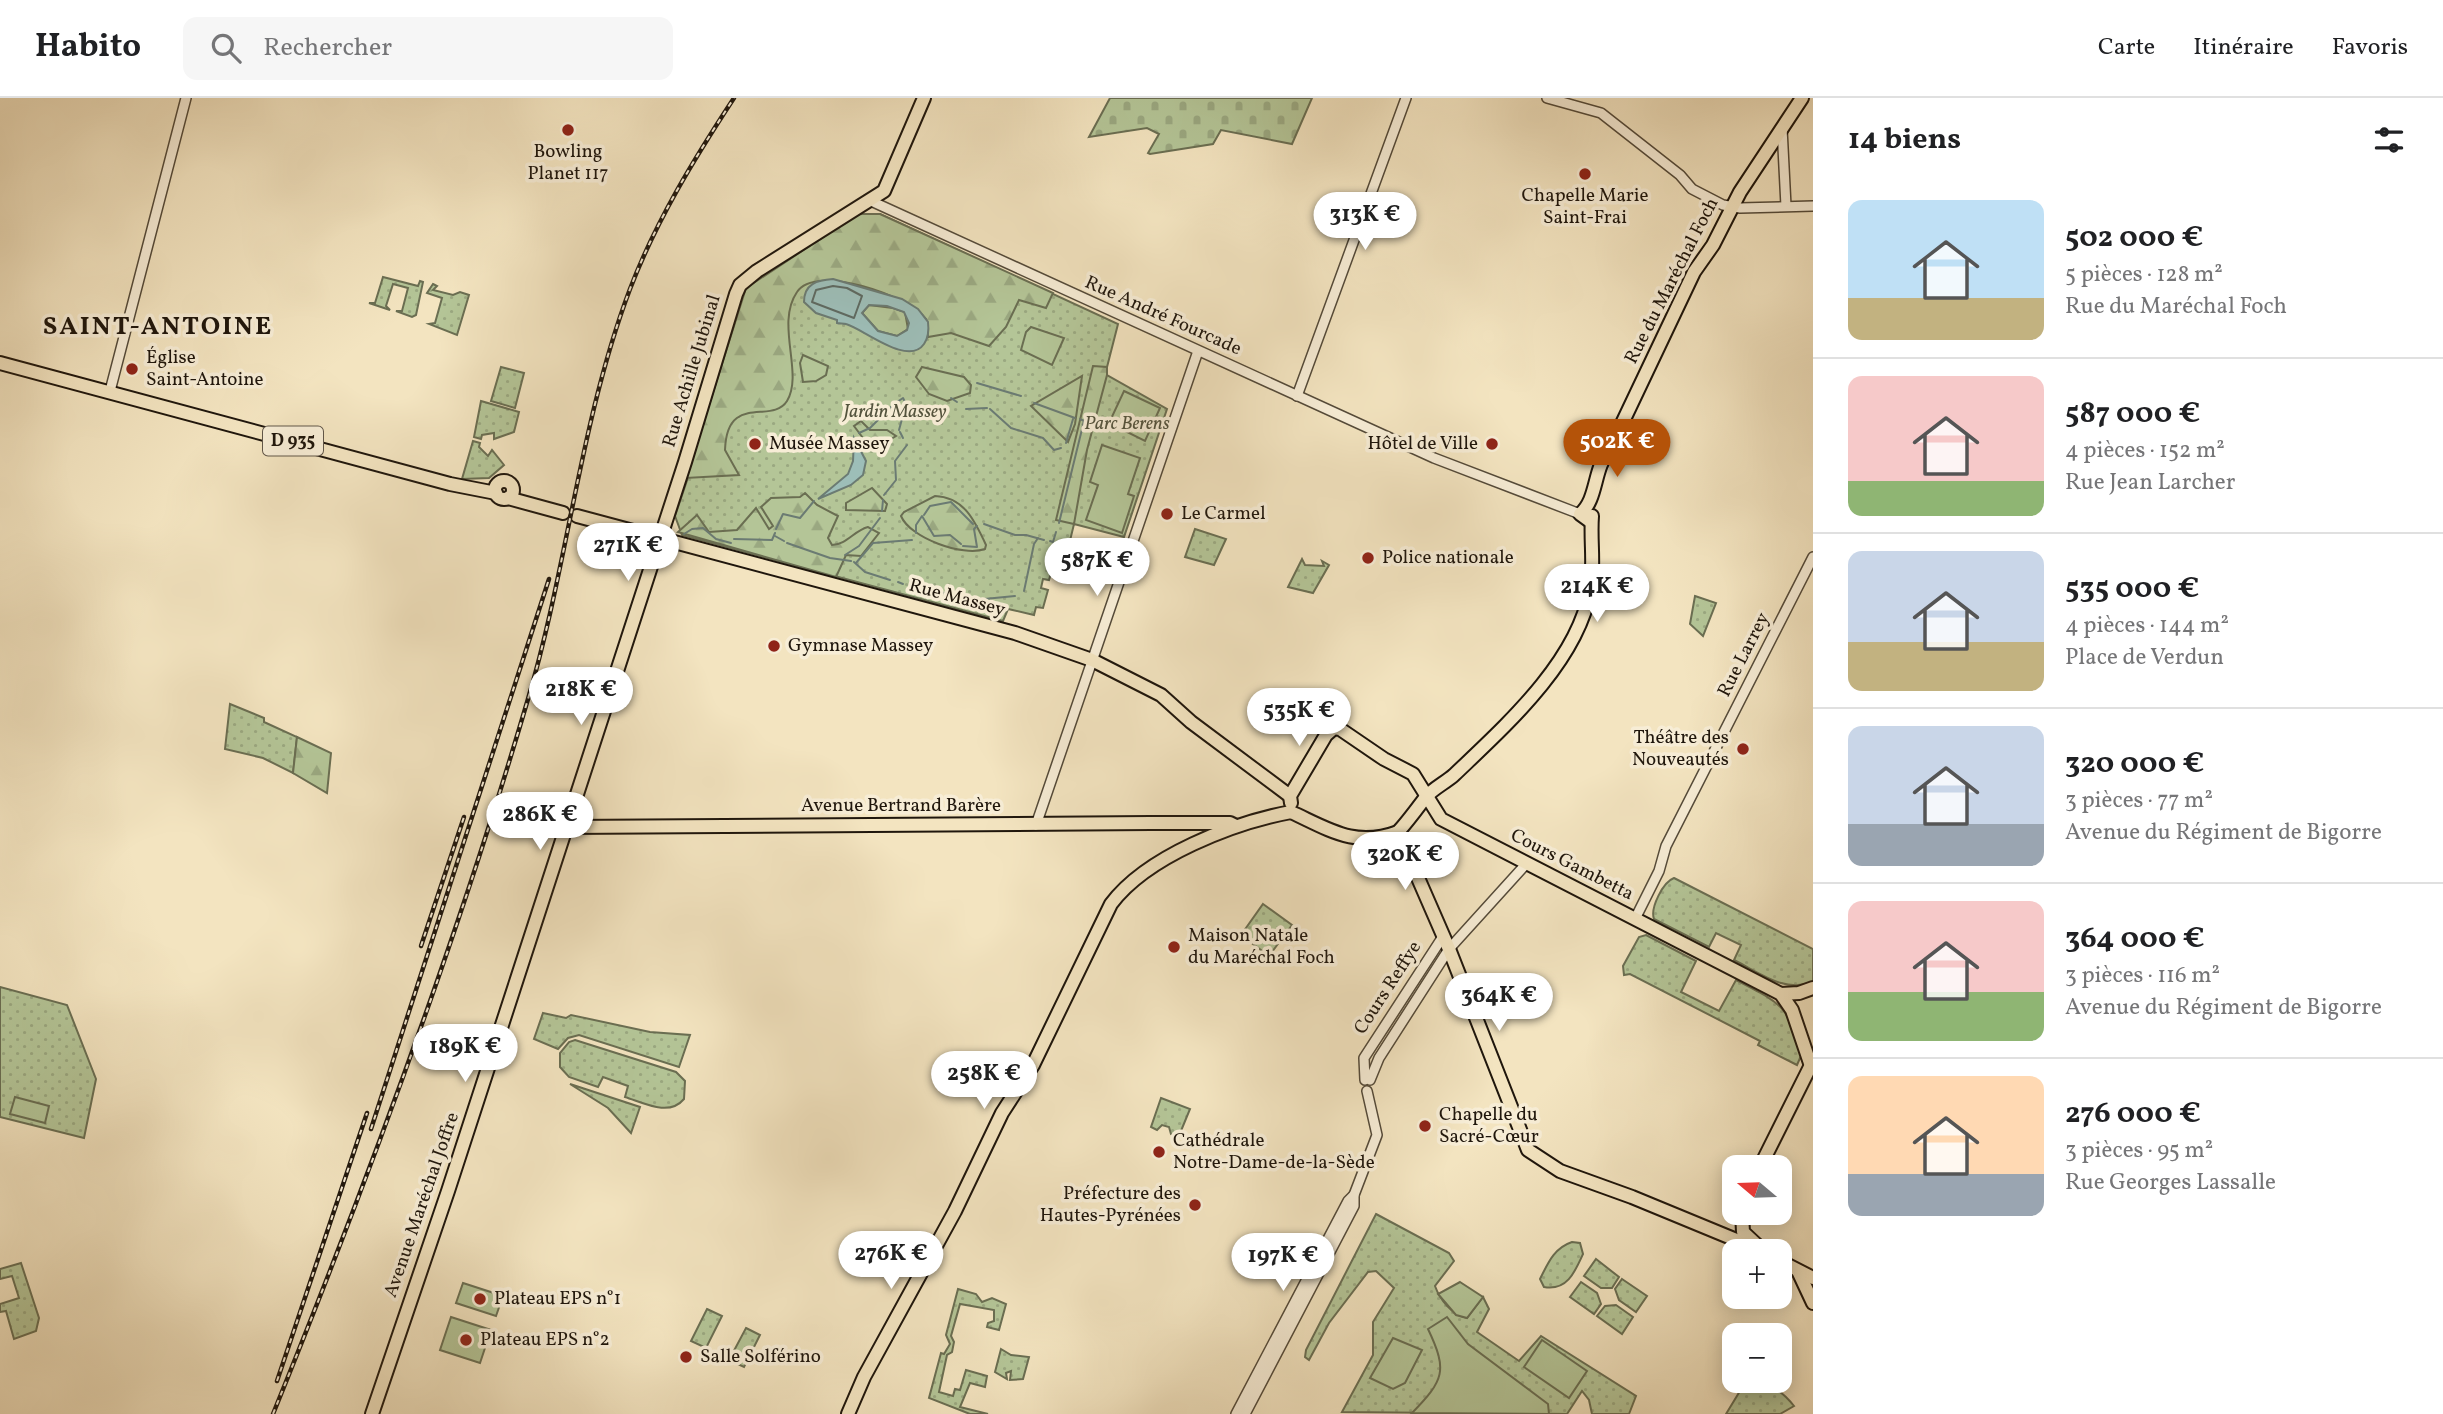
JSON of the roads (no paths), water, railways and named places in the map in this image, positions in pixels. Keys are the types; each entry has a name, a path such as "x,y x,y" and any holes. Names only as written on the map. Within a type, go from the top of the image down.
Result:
{"main road":[{"path":"871,201 884,191 891,180 924,98"},
{"name":"Rue du Maréchal Foch","path":"1580,514 1588,506 1599,464 1694,272 1713,245 1731,208 1802,98"},
{"name":"Rue Achille Jubinal","path":"660,538 740,285 827,225 871,201"},
{"name":"D 935","path":"0,363 450,484 501,491 563,513"},
{"name":"Rue du Maréchal Foch","path":"1398,832 1426,796 1452,776 1519,711 1564,650 1584,613 1590,592 1593,568 1591,522 1605,456"},
{"path":"1580,514 1591,522"},
{"name":"Rue Massey","path":"577,516 1015,633 1093,660 1161,695 1191,722 1290,796"},
{"name":"Avenue Maréchal Joffre","path":"374,1409 448,1191 660,538"},
{"name":"Cours Gambetta","path":"1290,796 1326,735 1334,728 1413,774 1441,819 1780,994"},
{"path":"1290,796 1291,813"},
{"path":"848,1414 864,1377 955,1210 1002,1113 1033,1066 1111,904 1128,885 1166,857 1236,826 1291,813 1348,837 1365,840 1398,832 1448,944 1528,1150 1554,1168 1632,1197 1730,1239"},
{"name":"Avenue Bertrand Barère","path":"566,827 1236,826"},
{"path":"1780,994 1799,993 1813,988"},
{"path":"1765,1155 1812,1064 1792,1010 1780,994"},
{"path":"1800,1033 1813,1042"},
{"path":"1725,1237 1732,1225"},
{"path":"1792,1268 1811,1284 1813,1303"}],"street":[{"path":"110,391 186,98"},
{"path":"1297,396 1406,98"},
{"path":"1547,98 1601,113 1680,174 1692,189 1731,208 1813,206"},
{"path":"1783,128 1786,206"},
{"name":"Rue André Fourcade","path":"871,201 1441,460 1580,514"},
{"path":"1036,825 1129,546 1198,351"},
{"name":"Rue Larrey","path":"1635,919 1659,871 1666,846 1813,557"},
{"path":"1448,944 1526,864"},
{"name":"Cours Reffye","path":"1448,944 1375,1065 1367,1080 1364,1058 1448,944"},
{"path":"1236,1414 1346,1204 1354,1195 1377,1135 1370,1094"},
{"path":"1245,1414 1354,1206 1354,1195"}],"water":[{"path":"833,279 902,299 918,309 928,322 924,344 917,350 897,349 854,327 837,323 837,320 816,313 804,302 806,291 812,284","holes":["869,305 887,306 904,312 909,323 907,330 897,336 878,331 862,313"]},
{"path":"854,438 866,461 863,475 851,485 818,499 848,474 853,461"}],"waterway":[{"path":"977,383 1021,396"},
{"path":"897,402 903,398 906,404"},
{"path":"951,398 957,402"},
{"path":"1034,403 1075,418"},
{"path":"859,433 870,428 892,406"},
{"path":"966,409 987,408"},
{"path":"990,409 1011,428 1043,438 1054,450 1061,448"},
{"path":"903,417 905,412"},
{"path":"899,430 902,419"},
{"path":"1066,443 1073,419"},
{"path":"1059,523 1084,421 1080,419"},
{"path":"900,432 903,438"},
{"path":"884,495 896,480 895,461 907,445"},
{"path":"882,511 883,500"},
{"path":"776,529 783,514 800,518 814,501"},
{"path":"924,515 930,506 951,502 973,524"},
{"path":"916,533 916,525 922,516 934,536 950,535 961,544"},
{"path":"845,555 859,546 880,518"},
{"path":"984,524 1015,535 1044,540"},
{"path":"963,546 977,547 974,529 977,526"},
{"path":"684,534 692,529 703,528 716,539 731,543"},
{"path":"1050,541 1053,542 1056,532"},
{"path":"734,539 772,540 775,533"},
{"path":"775,536 784,541"},
{"path":"1024,591 1034,544 1038,538"},
{"path":"856,563 873,543 912,540"},
{"path":"787,543 830,558 851,561"},
{"path":"854,562 865,572 890,580"},
{"path":"898,582 903,584"},
{"path":"915,586 974,600 1015,596"}],"railway":[{"path":"273,1414 410,1060 501,790 542,648 599,390 630,289 677,191 734,98"},
{"path":"371,1129 549,579"},
{"path":"421,946 464,817"},
{"path":"277,1381 367,1113"}],"place":[{"name":"Bowling Planet 117","path":"568,130"},
{"name":"Chapelle Marie Saint-Frai","path":"1585,174"},
{"name":"Église Saint-Antoine","path":"132,369"},
{"name":"Musée Massey","path":"755,444"},
{"name":"Hôtel de Ville","path":"1492,444"},
{"name":"Le Carmel","path":"1167,514"},
{"name":"Police nationale","path":"1368,558"},
{"name":"Gymnase Massey","path":"774,646"},
{"name":"Théâtre des Nouveautés","path":"1743,749"},
{"name":"Maison Natale du Maréchal Foch","path":"1174,947"},
{"name":"Chapelle du Sacré-Cœur","path":"1425,1126"},
{"name":"Cathédrale Notre-Dame-de-la-Sède","path":"1159,1152"},
{"name":"Préfecture des Hautes-Pyrénées","path":"1195,1205"},
{"name":"Plateau EPS n°1","path":"480,1299"},
{"name":"Plateau EPS n°2","path":"466,1340"},
{"name":"Salle Solférino","path":"686,1357"}],"district":[{"name":"SAINT-ANTOINE","path":"158,327"}],"park label":[{"name":"Jardin Massey","path":"895,412"},
{"name":"Parc Berens","path":"1127,424"}]}
